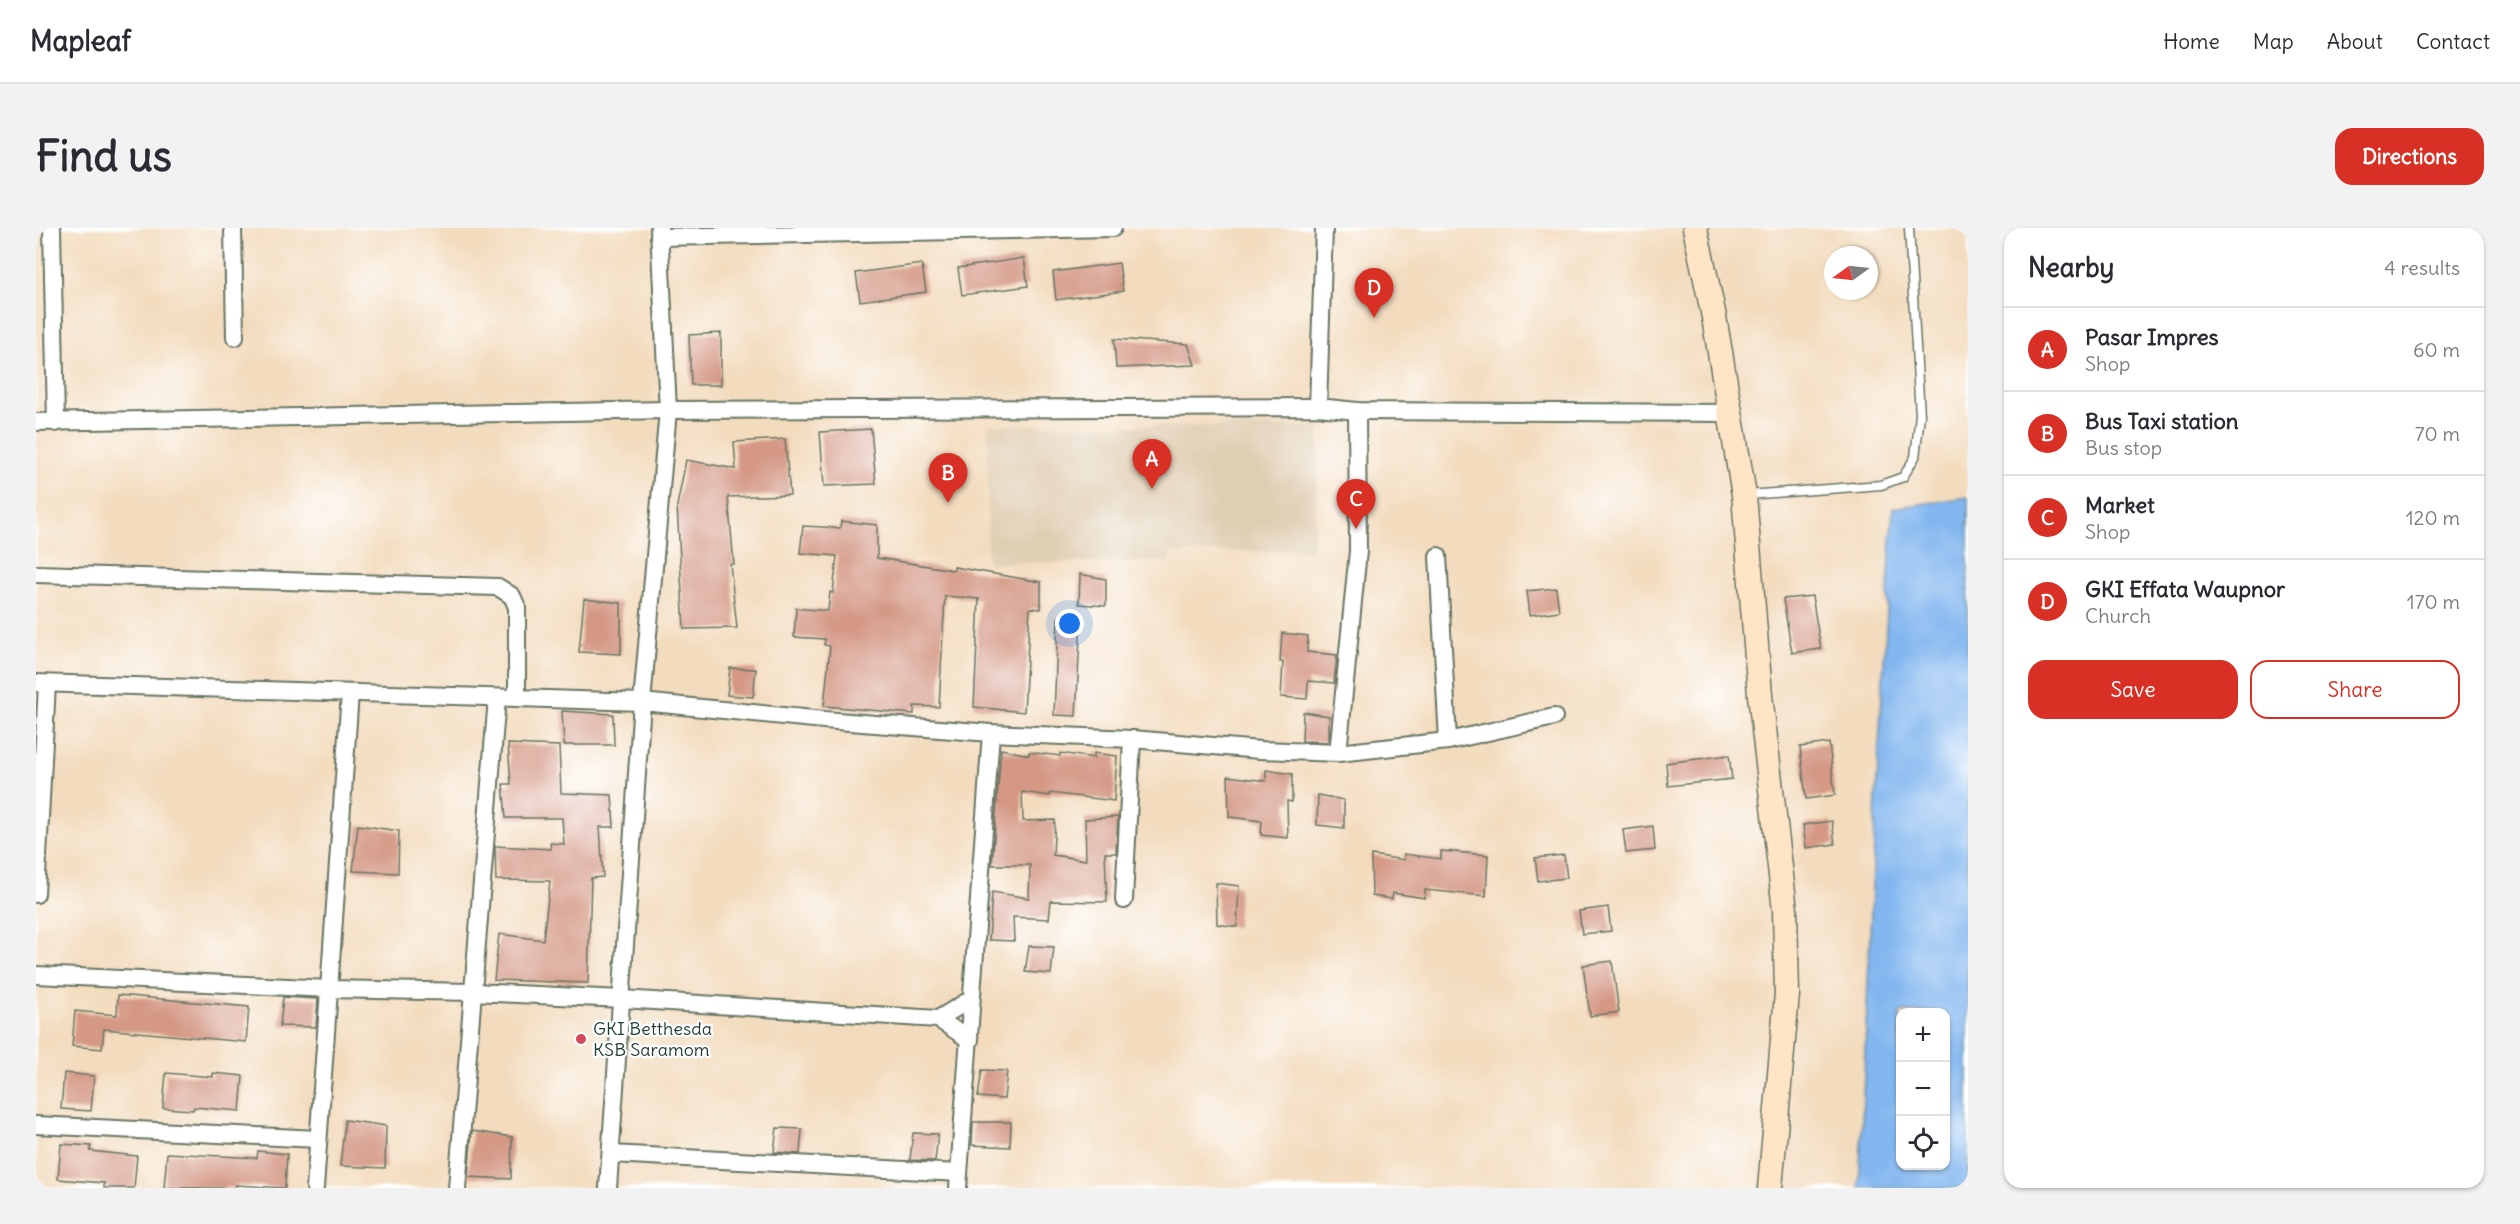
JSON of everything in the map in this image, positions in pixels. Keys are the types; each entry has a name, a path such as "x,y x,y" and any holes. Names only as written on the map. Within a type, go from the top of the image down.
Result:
{"main road":[{"path":"1695,228 1714,317 1744,495 1760,695 1785,910 1787,993 1770,1188"}],"street":[{"path":"52,228 56,423"},
{"path":"233,228 235,337"},
{"path":"608,1188 642,702 668,410 659,232 1113,228"},
{"path":"1317,407 1324,228"},
{"path":"36,422 668,410 1317,407 1357,411 1731,413"},
{"path":"1338,753 1358,551 1357,411"},
{"path":"1438,556 1448,741"},
{"path":"36,574 498,586 512,596 517,607 517,698"},
{"path":"36,894 41,683 642,702 824,720 991,733 1132,739 1260,750 1338,753 1448,741 1554,717"},
{"path":"315,1188 351,693"},
{"path":"458,1188 497,698"},
{"path":"612,1154 959,1181 991,733"},
{"path":"1124,900 1132,739"},
{"path":"36,975 329,989 472,992 622,999 938,1019 970,1040"},
{"path":"938,1019 971,999"},
{"path":"36,1125 318,1139"}],"lane":[{"path":"1744,495 1881,485 1903,477 1916,457 1920,415 1909,228"}],"shaded area":[{"path":"988,425 1320,427 1313,550 1171,553 1169,562 989,563 987,557"}],"water":[{"path":"1968,497 1968,1188 1859,1188 1876,797 1893,508"}],"building":[{"path":"1024,258 1028,286 962,295 958,268"},
{"path":"1119,263 1123,291 1056,300 1053,272"},
{"path":"922,264 926,292 860,301 856,273"},
{"path":"721,333 721,385 691,385 689,335"},
{"path":"1114,339 1188,344 1195,365 1116,368"},
{"path":"871,429 876,484 824,486 820,432"},
{"path":"785,439 790,495 728,497 734,564 730,564 737,628 684,629 677,506 686,460 736,469 734,442"},
{"path":"841,521 877,525 877,558 954,570 954,567 1041,582 1041,609 1030,608 1024,712 974,707 979,599 945,596 939,707 914,706 914,714 824,706 830,646 824,645 825,639 794,637 796,608 828,611 830,592 833,593 837,556 800,553 803,526 840,528"},
{"path":"1080,574 1106,579 1106,606 1079,604"},
{"path":"1556,588 1559,611 1530,615 1527,591"},
{"path":"1812,596 1821,649 1792,653 1783,599"},
{"path":"584,599 621,603 621,654 579,652"},
{"path":"1081,617 1076,716 1054,715 1058,618"},
{"path":"1282,633 1308,636 1307,652 1337,655 1334,683 1308,681 1307,699 1281,697"},
{"path":"730,668 756,669 753,697 727,695"},
{"path":"562,711 613,714 614,745 564,745"},
{"path":"1303,712 1329,716 1329,742 1302,741"},
{"path":"1829,743 1835,795 1806,799 1800,747"},
{"path":"508,744 559,746 561,793 612,795 614,827 600,827 603,877 591,878 588,983 494,980 499,934 543,940 550,881 496,880 495,846 551,849 550,843 564,844 562,818 506,818 503,784 511,784"},
{"path":"1001,749 1029,755 1029,752 1060,756 1060,753 1094,758 1094,753 1117,756 1114,801 1022,792 1023,821 1055,820 1053,855 1086,860 1085,819 1118,817 1116,853 1105,853 1107,902 1051,901 1049,919 1013,917 1014,941 989,940 992,892 1029,898 1030,865 992,865"},
{"path":"1729,755 1732,779 1668,786 1666,763"},
{"path":"1266,770 1292,774 1292,802 1287,801 1288,838 1261,835 1262,821 1229,817 1228,776 1266,781"},
{"path":"1318,795 1344,800 1344,828 1317,825"},
{"path":"1832,821 1835,844 1806,848 1803,825"},
{"path":"358,825 399,831 398,873 353,871"},
{"path":"1653,826 1655,850 1626,853 1623,830"},
{"path":"1441,851 1488,855 1486,896 1425,890 1425,898 1393,893 1392,899 1372,896 1371,855 1404,860 1404,854 1441,859"},
{"path":"1564,855 1567,878 1538,881 1535,858"},
{"path":"1216,883 1239,886 1237,927 1217,924"},
{"path":"1608,907 1611,931 1582,934 1579,911"},
{"path":"1029,946 1054,947 1051,974 1025,972"},
{"path":"1612,961 1619,1012 1590,1016 1583,965"},
{"path":"118,995 249,1007 246,1042 104,1029 102,1049 72,1046 75,1011 117,1015"},
{"path":"283,997 318,999 316,1027 280,1026"},
{"path":"982,1070 1007,1071 1004,1099 978,1097"},
{"path":"64,1073 94,1076 91,1111 61,1109"},
{"path":"166,1073 213,1077 213,1073 243,1076 240,1111 194,1107 193,1110 163,1108"},
{"path":"345,1120 386,1126 385,1168 340,1166"},
{"path":"973,1122 1011,1122 1010,1147 972,1145"},
{"path":"777,1128 802,1129 800,1154 774,1152"},
{"path":"472,1131 512,1137 511,1179 468,1177"},
{"path":"913,1133 938,1134 935,1161 910,1160"},
{"path":"61,1144 91,1146 90,1151 137,1156 134,1188 104,1188 104,1183 58,1179"},
{"path":"258,1151 287,1154 285,1188 236,1185 235,1188 164,1188 167,1153 257,1158"}],"place":[{"name":"GKI Effata Waupnor","path":"1374,318"},
{"name":"Pasar Impres","path":"1152,489"},
{"name":"Bus Taxi station","path":"948,503"},
{"name":"Market","path":"1356,529"},
{"name":"GKI Betthesda KSB Saramom","path":"581,1039"}]}
